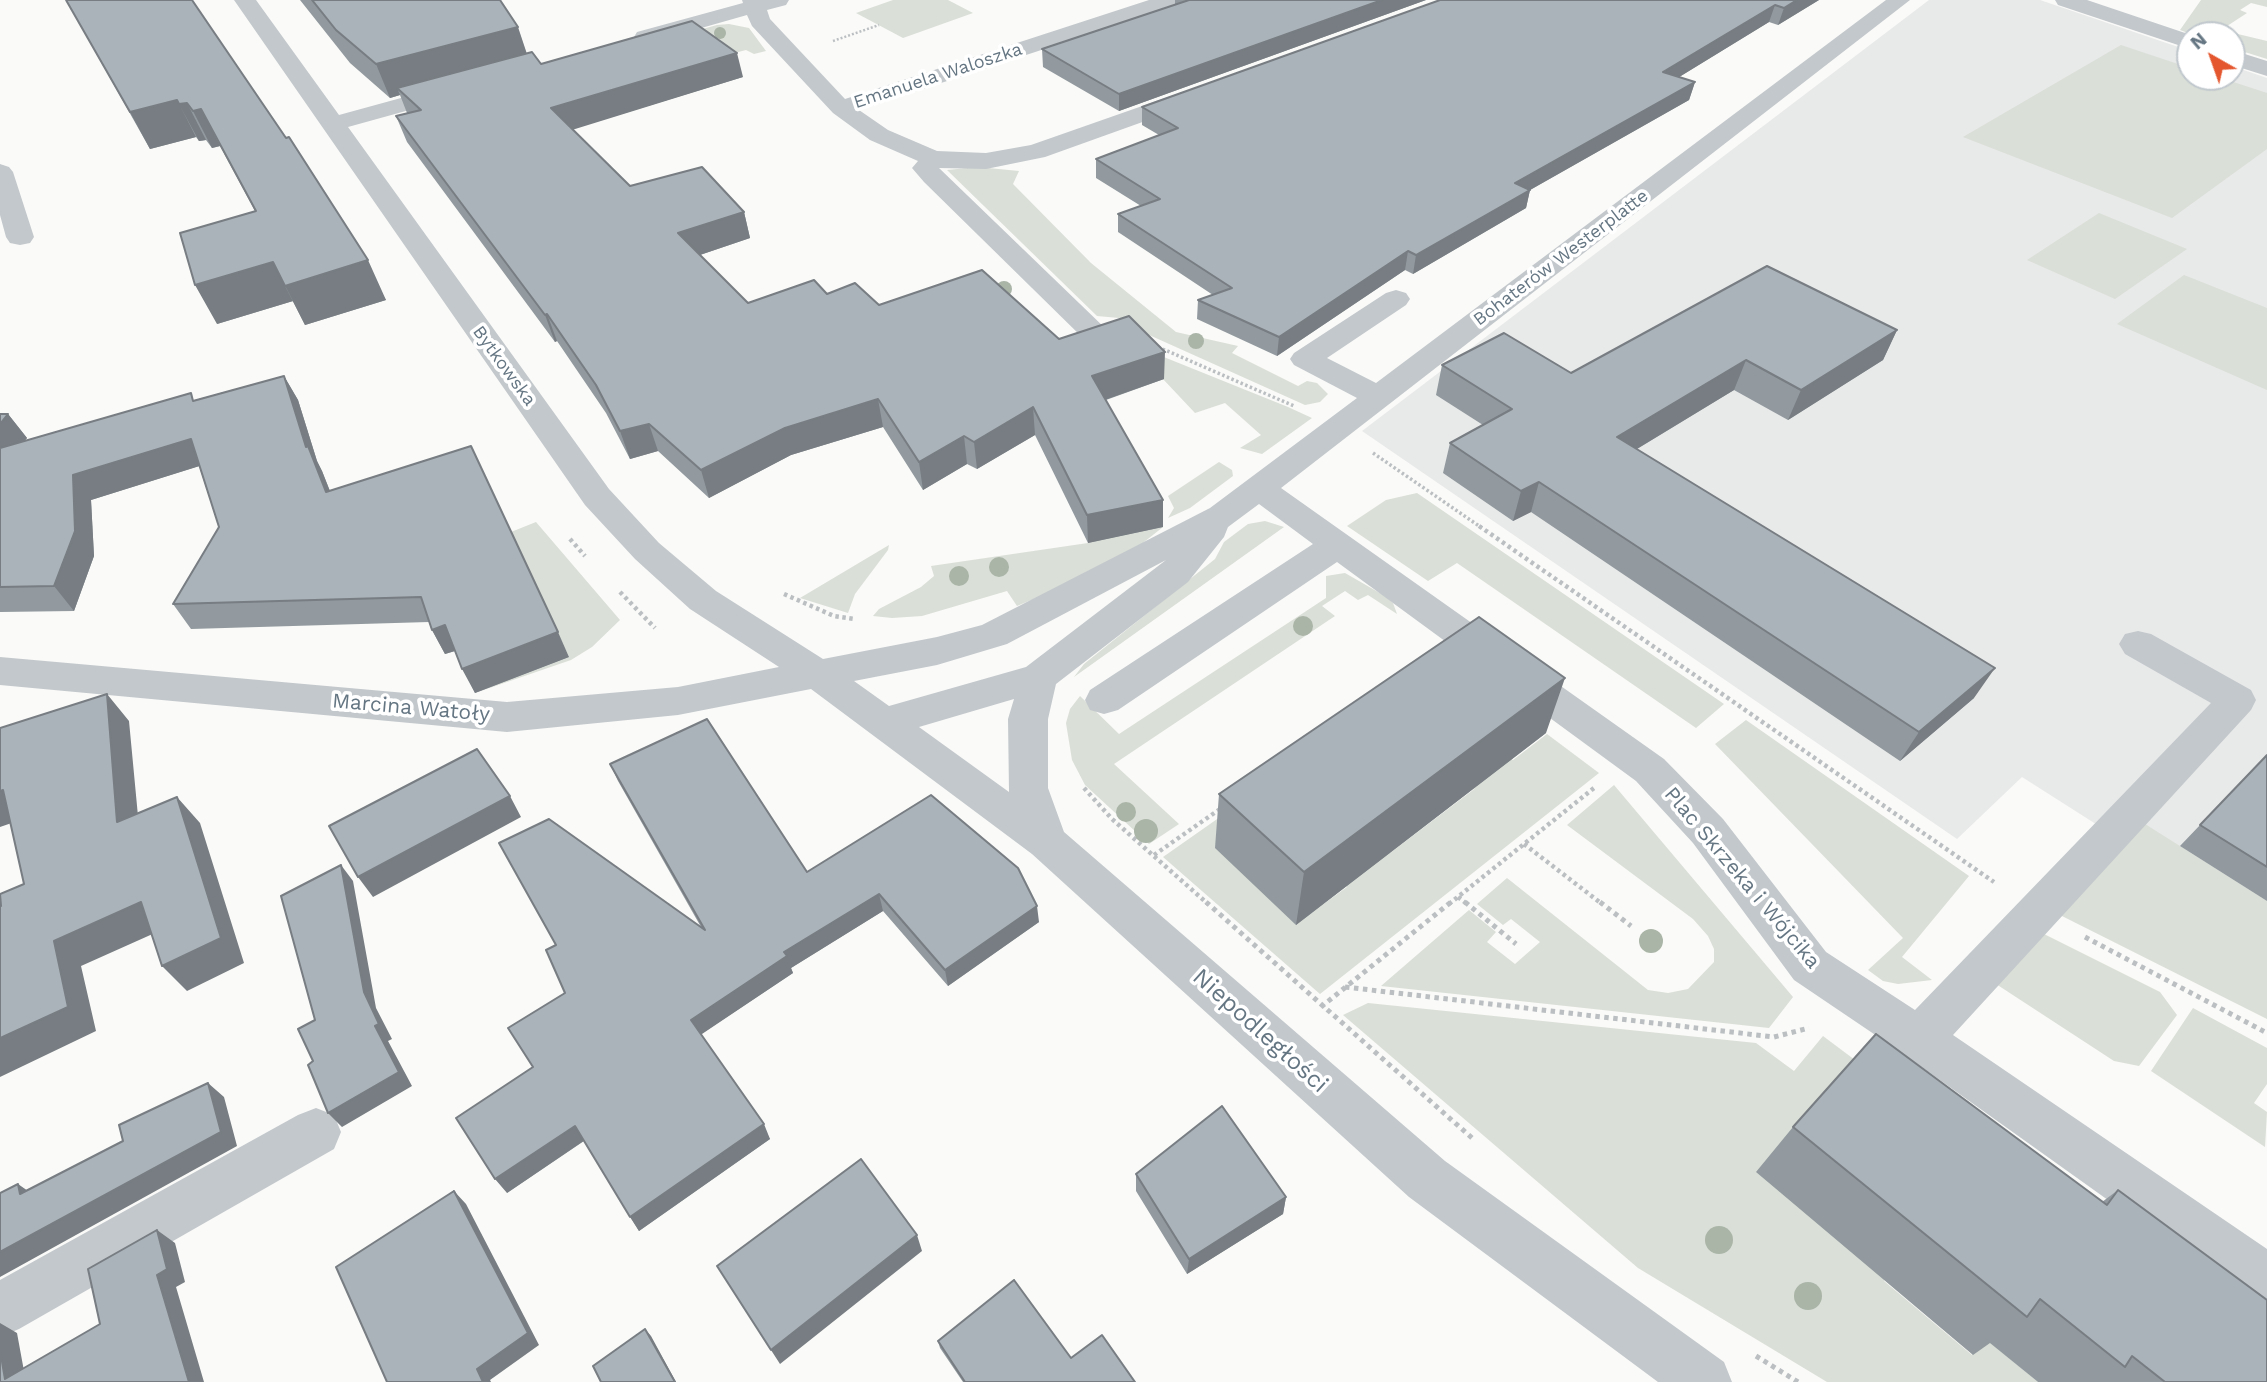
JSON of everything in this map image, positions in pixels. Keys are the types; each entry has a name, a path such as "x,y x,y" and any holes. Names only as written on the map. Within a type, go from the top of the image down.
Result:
{"street":[{"name":"Bytkowska","path":"245,0 597,497 647,551 703,600 820,676"},
{"path":"621,44 753,3 778,0"},
{"name":"Emanuela Waloszka","path":"753,3 760,21 841,108 1170,0"},
{"name":"Bohaterów Westerplatte","path":"820,676 937,651 994,635 1222,516 1899,0"},
{"path":"2066,0 2176,38"},
{"path":"2246,62 2267,69"},
{"path":"333,124 476,85"},
{"path":"841,108 879,135 933,158 986,161 1036,152 1217,88"},
{"path":"933,158 925,168 933,177 1097,336"},
{"path":"0,172 20,237"},
{"path":"1379,397 1306,359 1396,299"},
{"name":"Plac Skrzeka i Wójcika","path":"1259,488 1650,770 1708,831 1810,966 1919,1038 2267,1281"},
{"name":"Bohaterów Westerplatte","path":"883,723 1039,677 1175,573 1222,516"},
{"path":"1104,700 1339,544"},
{"path":"1919,1038 2237,700 2138,644"},
{"name":"Marcina Watoły","path":"0,671 507,717 678,701 820,676"},
{"name":"Niepodległości","path":"820,676 1047,842 1427,1179 1704,1382"},
{"path":"1039,677 1028,719 1028,788 1047,842"},
{"path":"0,1310 316,1132"}],"path":[{"path":"1373,453 2036,911 2267,1032"},
{"path":"783,593 834,616 858,619"},
{"path":"1321,1007 1632,757"},
{"path":"1080,784 1112,819 1321,1007 1477,1142"},
{"path":"1154,855 1231,801"},
{"path":"1524,845 1631,926"},
{"path":"1458,897 1516,944"},
{"path":"1345,987 1774,1037 1821,1026"},
{"path":"1750,1353 1798,1382"}],"shaded area":[{"path":"893,0 948,0 973,13 903,38 856,13"},
{"path":"1929,0 2040,0 2176,46 2176,91 2246,91 2246,71 2267,78 2267,933 2022,777 1957,839 1362,431"},
{"path":"2201,0 2267,0 2267,7 2251,3 2240,10 2247,13 2235,21 2186,21"},
{"path":"729,24 749,28 766,51 754,54 746,50 723,56 495,87 717,25"},
{"path":"2246,36 2267,41 2267,59 2246,52"},
{"path":"2121,45 2176,63 2176,91 2246,91 2246,86 2267,93 2267,149 2172,218 1963,137"},
{"path":"978,167 1019,171 1013,184 1091,263 1176,332 1238,346 1232,353 1298,386 1307,381 1317,383 1328,394 1320,402 1305,405 1138,330 1119,318 1097,316 947,170"},
{"path":"2099,213 2187,249 2115,299 2027,260"},
{"path":"2184,275 2267,308 2267,390 2117,324"},
{"path":"1129,343 1312,418 1262,454 1240,448 1261,435 1225,403 1195,413"},
{"path":"1219,462 1232,470 1233,476 1190,508 1168,518 1174,508 1168,496"},
{"path":"1417,493 1724,704 1696,728 1457,563 1428,581 1347,526 1386,500"},
{"path":"1265,521 1284,527 1074,677 1084,664 1215,559 1224,542 1248,524"},
{"path":"536,522 620,620 592,647 571,660 475,693 569,657 511,532"},
{"path":"1163,527 1134,550 1065,586 1017,606 1007,591 922,616 873,616 879,609 921,587 934,576 931,566 1088,543"},
{"path":"889,545 855,594 848,613 800,598"},
{"path":"1345,573 1385,596 1393,603 1397,614 1368,595 1358,600 1345,591 1322,606 1335,616 1114,764 1179,824 1149,844 1085,785 1072,760 1066,723 1070,709 1080,696 1119,734 1326,598 1326,576"},
{"path":"1746,720 1969,876 1902,957 1932,980 1898,984 1883,981 1868,970 1903,938 1715,744"},
{"path":"1547,734 1599,773 1320,994 1163,857 1240,803 1296,924 1347,887 1338,878 1381,845 1390,853 1473,790 1504,754 1513,760"},
{"path":"1614,785 1793,997 1769,1028 1381,986 1469,910 1496,932 1487,942 1515,964 1540,942 1511,919 1503,925 1477,904 1507,878 1648,990 1668,993 1688,989 1714,962 1714,949 1708,936 1693,919 1567,825"},
{"path":"2145,824 2267,901 2267,1019 2060,915"},
{"path":"2036,930 2160,992 2177,1015 2139,1066 2114,1061 1996,984"},
{"path":"1368,1003 1756,1043 1794,1071 1823,1036 1899,1093 1891,1272 1884,1281 1972,1355 1985,1338 2038,1382 1827,1382 1638,1268 1343,1015"},
{"path":"2193,1008 2267,1048 2267,1084 2254,1103 2267,1112 2265,1147 2151,1071"}],"building":[{"path":"66,0 192,0 286,138 289,137 368,260 285,286 273,262 195,285 180,233 256,211 201,109 193,111 187,103 179,104 177,100 130,112"},
{"path":"312,0 500,0 518,27 376,64 336,30"},
{"path":"1189,0 1382,0 1119,94 1042,49"},
{"path":"1440,0 1797,0 1784,8 1775,5 1663,72 1695,82 1515,183 1530,190 1416,255 1408,251 1279,337 1198,300 1232,288 1118,214 1160,199 1096,159 1178,128 1142,107"},
{"path":"692,21 737,53 551,108 630,186 702,167 744,212 678,233 748,303 814,280 827,294 855,283 879,305 982,270 1059,339 1129,316 1165,352 1092,376 1163,500 1087,515 1033,407 974,442 964,436 919,462 878,399 785,428 701,470 649,424 620,431 596,385 547,314 545,315 396,116 421,110 397,88 532,52 541,64"},
{"path":"1767,266 1897,330 1801,390 1746,360 1617,437 1995,668 1919,732 1539,482 1521,491 1450,443 1512,409 1442,365 1504,333 1571,373"},
{"path":"284,376 306,447 308,446 326,492 471,446 558,632 462,669 445,625 432,630 421,597 173,604 219,527 191,439 73,475 75,531 54,586 0,587 0,448 191,393 193,401"},
{"path":"0,414 8,414 0,424"},
{"path":"1479,617 1565,678 1304,872 1219,794"},
{"path":"107,694 117,822 177,797 221,938 162,966 141,902 54,941 68,1007 0,1038 0,894 24,884 3,790 0,791 0,728"},
{"path":"707,719 807,872 931,795 1018,868 1037,906 945,970 879,894 784,952 787,956 691,1020 764,1124 630,1217 575,1126 495,1179 456,1118 533,1067 508,1028 565,993 546,950 556,945 499,843 549,819 705,930 610,764"},
{"path":"477,749 510,796 358,877 329,826"},
{"path":"2267,755 2267,867 2200,825"},
{"path":"341,865 364,992 379,1024 375,1026 399,1072 328,1113 308,1065 313,1061 298,1029 315,1020 281,896"},
{"path":"1876,1034 2107,1205 2118,1190 2267,1300 2267,1382 2165,1382 2132,1356 2125,1367 2040,1299 2027,1317 1793,1127"},
{"path":"208,1083 221,1132 0,1252 0,1193 18,1184 20,1194 123,1141 119,1125"},
{"path":"1222,1106 1286,1197 1189,1259 1136,1174"},
{"path":"861,1159 917,1235 771,1350 717,1266"},
{"path":"454,1191 528,1333 477,1369 483,1382 387,1382 336,1267"},
{"path":"157,1230 167,1269 157,1275 189,1382 0,1382 0,1350 5,1379 100,1324 88,1269"},
{"path":"1014,1280 1071,1358 1102,1335 1135,1382 965,1382 938,1341"},
{"path":"645,1329 675,1382 601,1382 593,1366"}]}
